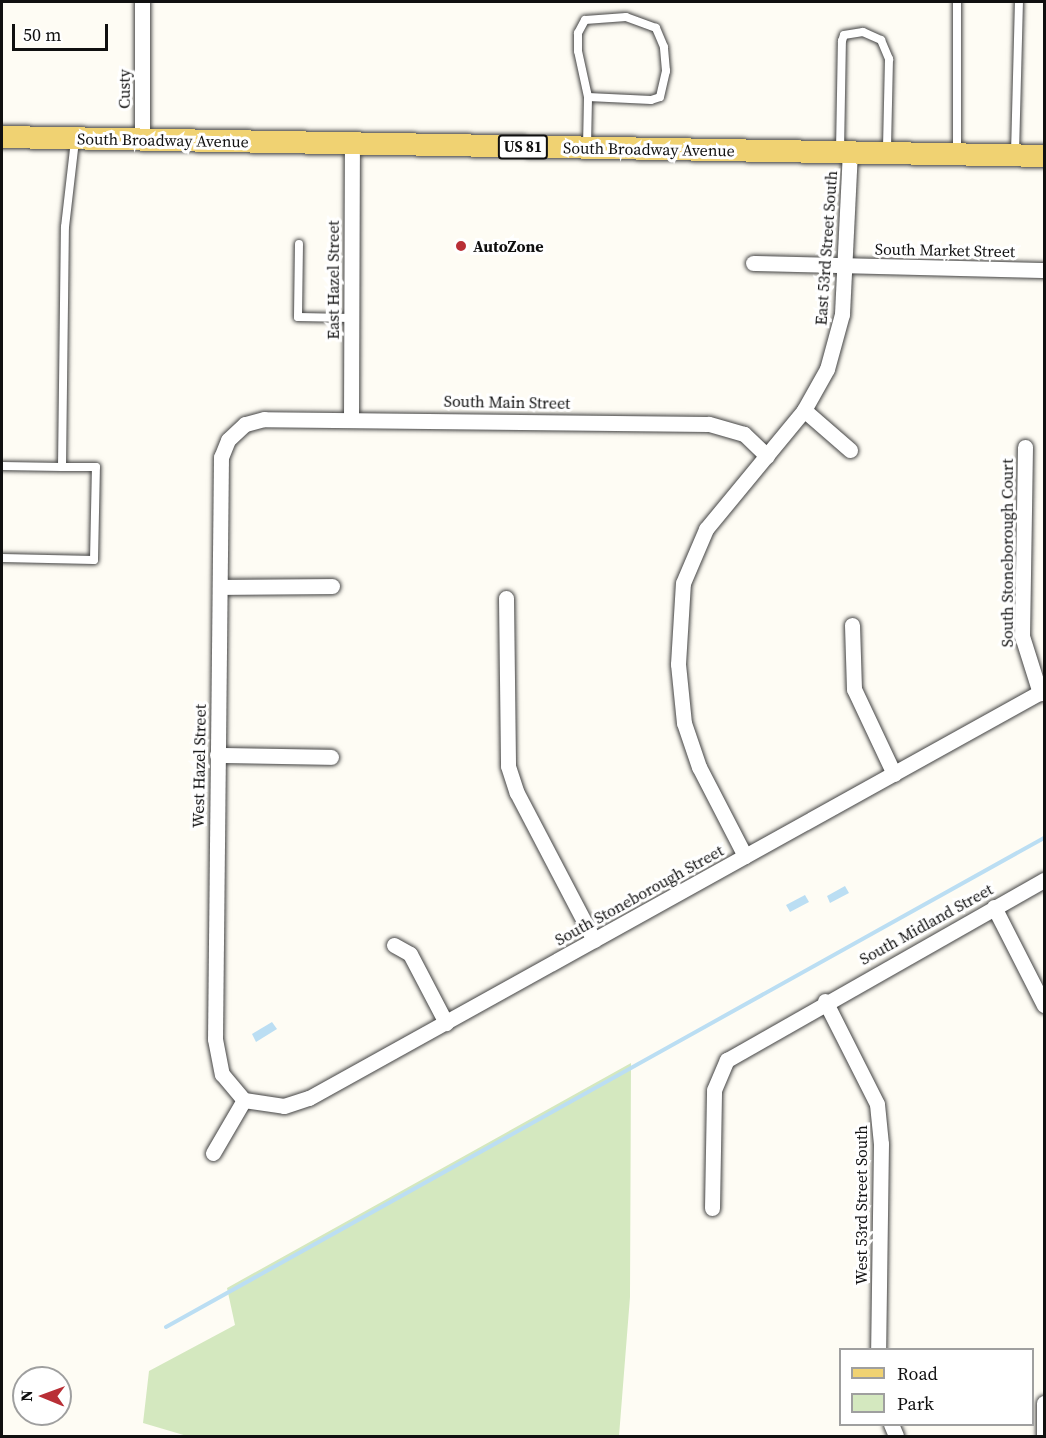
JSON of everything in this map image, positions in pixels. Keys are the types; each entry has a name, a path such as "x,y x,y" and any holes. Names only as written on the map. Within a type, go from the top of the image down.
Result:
{"main road":[{"name":"South Broadway Avenue","path":"2,137 1044,156"}],"street":[{"name":"Custy","path":"142,2 142,140"},
{"name":"East Hazel Street","path":"351,417 352,144"},
{"name":"East 53rd Street South","path":"804,410 827,369 838,339 844,265 845,152"},
{"name":"South Market Street","path":"753,263 1044,270"},
{"path":"745,856 687,737 679,688 680,608 689,564 706,528 804,410 850,450"},
{"name":"South Main Street","path":"238,428 264,419 351,417 717,425 744,434 767,456"},
{"name":"West Hazel Street","path":"238,428 221,457 214,1039 222,1074 244,1100"},
{"name":"South Stoneborough Court","path":"1025,447 1022,636 1042,692"},
{"path":"220,586 332,586"},
{"path":"506,598 508,766 517,794 594,940"},
{"path":"852,625 855,689 894,774"},
{"name":"South Stoneborough Street","path":"244,1100 284,1106 307,1099 1042,692"},
{"path":"217,755 330,756"},
{"name":"South Midland Street","path":"712,1208 713,1107 721,1070 732,1055 1044,880"},
{"path":"994,907 1044,1005"},
{"path":"394,945 410,954 446,1023"},
{"name":"West 53rd Street South","path":"825,1001 878,1104 878,1348"},
{"path":"213,1153 244,1100"},
{"path":"1044,1403 1044,1437"}],"lane":[{"path":"957,2 957,154"},
{"path":"1015,155 1019,2"},
{"path":"587,148 588,97 578,33 585,20 626,16 656,28 664,47 666,71 660,97 651,100 588,97"},
{"path":"845,152 842,41 844,35 862,32 881,40 889,59 887,153"},
{"path":"62,467 65,227 76,139"},
{"path":"299,244 298,318 351,318"},
{"path":"2,466 96,467 94,560 2,558"}],"green space":[{"path":"631,1063 630,1297 619,1436 187,1436 143,1423 149,1371 235,1325 227,1288"}],"water":[{"path":"845,886 849,893 830,903 827,896"},
{"path":"805,895 809,902 790,912 786,905"},
{"path":"272,1022 277,1029 256,1042 252,1034"}],"waterway":[{"path":"166,1327 1044,838"}],"place":[{"name":"AutoZone","path":"461,246"}]}
